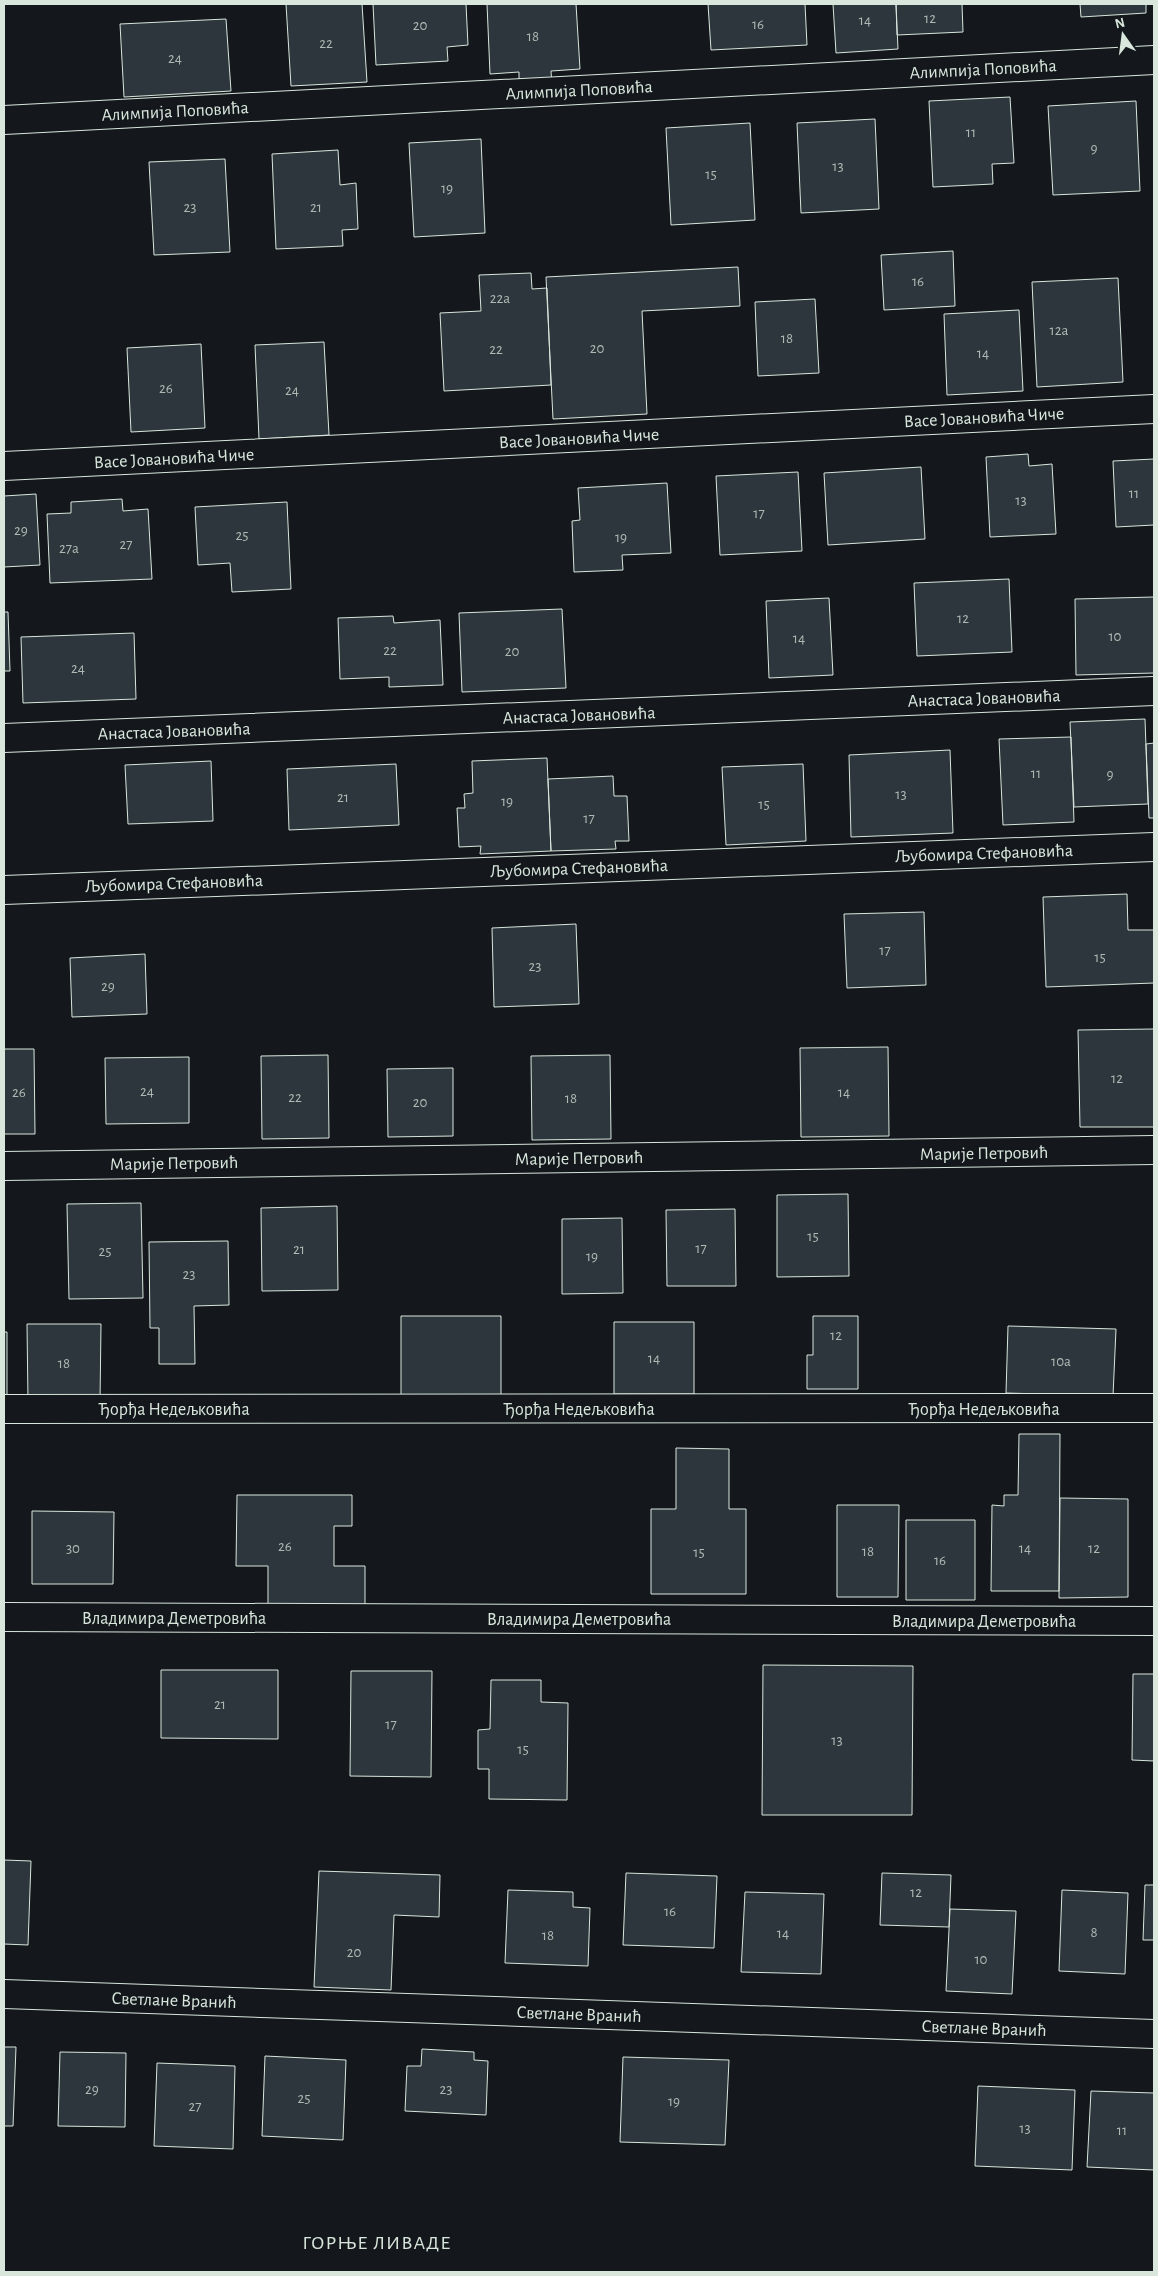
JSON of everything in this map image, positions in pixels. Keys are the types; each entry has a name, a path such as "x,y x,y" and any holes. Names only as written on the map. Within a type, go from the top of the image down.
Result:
{"street":[{"name":"Алимпија Поповића","path":"4,120 1154,60"},
{"name":"Васе Јовановића Чиче","path":"4,466 1154,409"},
{"name":"Анастаса Јовановића","path":"4,738 1154,691"},
{"name":"Љубомира Стефановића","path":"4,890 1154,847"},
{"name":"Марије Петровић","path":"4,1166 1154,1150"},
{"name":"Ђорђа Недељковића","path":"4,1409 1154,1408"},
{"name":"Владимира Деметровића","path":"4,1617 1154,1621"},
{"name":"Светлане Вранић","path":"4,1994 1154,2034"}],"building":[{"path":"286,4 362,4 367,82 291,86"},
{"path":"373,4 466,4 468,45 447,47 448,61 376,65"},
{"path":"487,4 576,4 580,69 551,71 552,86 519,88 519,72 490,74"},
{"path":"708,4 805,4 807,45 711,50"},
{"path":"833,4 896,4 898,49 836,53"},
{"path":"896,4 962,4 963,32 897,35"},
{"path":"1080,4 1146,4 1146,13 1081,17"},
{"path":"226,19 231,91 124,97 120,24"},
{"path":"1010,97 1014,163 992,164 993,184 933,187 929,101"},
{"path":"1136,101 1140,191 1053,195 1048,106"},
{"path":"875,119 879,209 801,213 797,123"},
{"path":"750,123 755,220 671,225 666,128"},
{"path":"481,139 485,233 414,237 409,143"},
{"path":"338,150 340,185 356,183 358,229 342,230 343,246 276,249 272,154"},
{"path":"225,159 230,252 154,255 149,162"},
{"path":"953,251 955,306 884,310 881,255"},
{"path":"738,267 740,306 642,311 647,414 553,419 546,277"},
{"path":"531,273 532,289 547,288 551,385 444,391 440,313 481,311 479,275"},
{"path":"1118,278 1123,382 1037,387 1032,282"},
{"path":"815,299 819,373 758,376 755,302"},
{"path":"1019,310 1023,391 947,395 944,314"},
{"path":"324,342 329,435 259,439 255,345"},
{"path":"201,344 205,428 131,432 127,348"},
{"path":"1028,454 1029,466 1052,464 1056,534 990,537 986,457"},
{"path":"1154,459 1154,525 1116,527 1113,461"},
{"path":"921,467 925,539 828,545 824,473"},
{"path":"798,472 802,551 720,555 716,476"},
{"path":"667,483 671,553 622,555 623,570 574,572 572,521 580,520 578,488"},
{"path":"36,494 40,565 4,567 4,496"},
{"path":"122,499 123,511 148,509 152,579 50,583 47,514 71,513 71,502"},
{"path":"287,502 291,589 232,592 230,563 198,565 195,507"},
{"path":"1009,579 1012,652 917,656 914,583"},
{"path":"1154,597 1154,673 1076,675 1075,599"},
{"path":"829,598 833,675 769,678 766,601"},
{"path":"562,609 566,688 462,692 459,613"},
{"path":"4,612 8,612 10,671 4,671"},
{"path":"393,616 394,623 440,620 443,685 389,687 389,677 340,679 338,618"},
{"path":"134,633 136,699 23,703 21,637"},
{"path":"1145,719 1148,804 1074,807 1070,722"},
{"path":"1071,737 1074,822 1003,825 999,739"},
{"path":"1154,743 1154,818 1149,818 1146,744"},
{"path":"950,750 953,833 851,837 849,755"},
{"path":"547,758 551,851 480,854 481,846 459,847 457,808 465,808 464,794 473,793 472,761"},
{"path":"211,761 213,821 128,824 125,765"},
{"path":"396,764 399,825 289,830 287,769"},
{"path":"803,764 806,841 726,845 722,767"},
{"path":"613,776 614,796 627,796 629,841 615,841 616,849 551,851 548,779"},
{"path":"1127,894 1128,930 1154,930 1154,983 1046,987 1043,897"},
{"path":"924,912 926,985 847,988 844,914"},
{"path":"576,924 579,1004 494,1007 492,928"},
{"path":"145,954 147,1014 72,1017 70,958"},
{"path":"1154,1029 1154,1127 1080,1127 1078,1030"},
{"path":"888,1047 889,1136 801,1137 800,1048"},
{"path":"4,1049 34,1049 35,1134 4,1134"},
{"path":"328,1055 329,1138 262,1139 261,1056"},
{"path":"610,1055 611,1139 532,1140 531,1056"},
{"path":"189,1057 189,1123 106,1124 105,1058"},
{"path":"453,1068 453,1136 388,1137 387,1069"},
{"path":"848,1194 849,1276 777,1277 777,1195"},
{"path":"141,1203 143,1298 69,1299 67,1204"},
{"path":"337,1206 338,1290 262,1291 261,1208"},
{"path":"735,1209 736,1286 667,1286 666,1210"},
{"path":"622,1218 623,1293 562,1294 562,1219"},
{"path":"228,1241 229,1305 194,1306 195,1364 159,1364 159,1328 150,1328 149,1242"},
{"path":"401,1316 501,1316 501,1398 401,1398"},
{"path":"813,1316 858,1316 858,1389 807,1389 807,1355 813,1355"},
{"path":"614,1322 694,1322 694,1394 614,1394"},
{"path":"27,1324 101,1324 100,1401 28,1401"},
{"path":"1008,1326 1116,1329 1113,1396 1006,1393"},
{"path":"4,1332 7,1332 7,1397 4,1397"},
{"path":"1019,1434 1060,1434 1059,1591 991,1591 992,1505 1004,1506 1004,1495 1018,1495"},
{"path":"676,1448 729,1449 729,1509 746,1509 746,1594 651,1594 651,1509 676,1509"},
{"path":"237,1495 352,1495 352,1526 334,1526 334,1566 365,1566 365,1605 268,1604 268,1566 236,1566"},
{"path":"1060,1498 1128,1499 1128,1597 1059,1598"},
{"path":"837,1505 899,1505 898,1597 837,1597"},
{"path":"32,1511 114,1512 113,1584 32,1584"},
{"path":"906,1520 975,1520 975,1600 906,1600"},
{"path":"763,1665 913,1666 912,1815 762,1815"},
{"path":"161,1670 278,1670 278,1739 161,1738"},
{"path":"351,1671 432,1671 431,1777 350,1776"},
{"path":"1133,1674 1154,1674 1154,1761 1132,1760"},
{"path":"491,1680 541,1680 541,1702 568,1703 567,1800 489,1799 489,1769 478,1769 478,1730 490,1729"},
{"path":"4,1860 31,1861 28,1945 4,1944"},
{"path":"319,1871 440,1875 439,1917 394,1915 391,1990 314,1987"},
{"path":"626,1873 717,1876 714,1948 623,1945"},
{"path":"882,1873 951,1875 949,1927 880,1925"},
{"path":"1145,1885 1154,1885 1154,1940 1143,1940"},
{"path":"508,1890 573,1892 573,1907 590,1908 588,1966 505,1963"},
{"path":"1062,1890 1128,1893 1125,1974 1059,1971"},
{"path":"745,1892 824,1894 821,1974 741,1972"},
{"path":"950,1909 1016,1911 1012,1994 946,1991"},
{"path":"4,2047 16,2047 13,2126 4,2126"},
{"path":"422,2049 474,2052 474,2060 488,2061 486,2115 405,2111 407,2066 421,2066"},
{"path":"60,2052 126,2053 125,2127 58,2126"},
{"path":"265,2056 346,2060 343,2140 262,2136"},
{"path":"623,2057 729,2060 725,2145 620,2142"},
{"path":"157,2063 235,2066 233,2149 154,2146"},
{"path":"978,2086 1075,2090 1072,2170 975,2166"},
{"path":"1091,2091 1154,2093 1154,2170 1087,2167"}],"district":[{"name":"ГОРЊЕ ЛИВАДЕ","path":"377,2242"}]}
